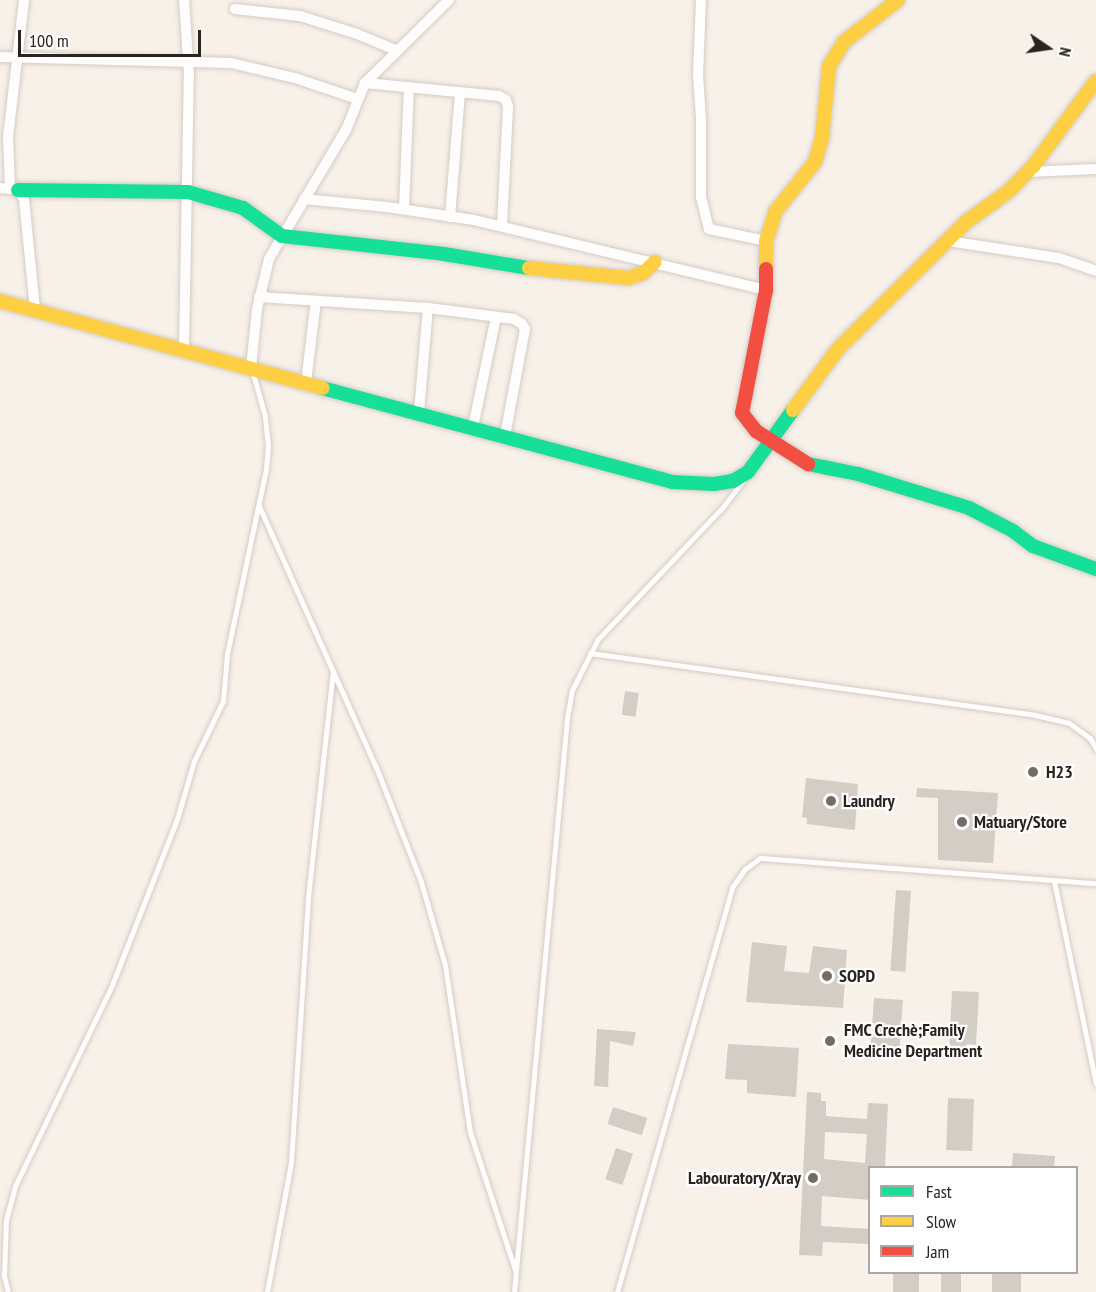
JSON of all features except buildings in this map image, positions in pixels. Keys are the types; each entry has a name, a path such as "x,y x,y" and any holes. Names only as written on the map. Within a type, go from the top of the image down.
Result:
{"street":[{"path":"9,189 8,137 24,0"},
{"path":"184,0 188,64 184,350"},
{"path":"251,368 259,297 268,260 346,130 365,83 449,0"},
{"path":"700,0 698,74 701,119 701,197 709,229 766,241"},
{"path":"898,0 844,42 829,66 822,138 815,162 776,211 766,241 766,290 742,413 756,431 811,466 858,474 969,508 1013,531 1033,546 1096,569"},
{"path":"235,9 300,16 398,51"},
{"path":"0,57 188,64 231,63 264,70 357,99"},
{"path":"0,301 672,482 714,484 733,481 748,472 838,349 966,222 1009,191 1027,172 1096,81"},
{"path":"365,83 499,96 506,100 508,107 502,226"},
{"path":"404,209 409,87"},
{"path":"450,217 459,92"},
{"path":"1027,172 1096,170"},
{"path":"9,189 188,192 243,208 282,236 444,254 608,278 629,278 644,273 655,262"},
{"path":"9,189 24,199 35,310"},
{"path":"304,199 404,209 502,226 766,290"},
{"path":"948,241 1059,258 1096,271"},
{"path":"259,297 428,308 514,319 525,329 505,436"},
{"path":"306,382 316,301"},
{"path":"419,412 428,308"},
{"path":"473,427 496,317"}],"lane":[{"path":"8,1292 4,1276 6,1220 15,1186 112,985 177,819 194,761 223,701 227,654 259,504 268,446 265,416 251,368"},
{"path":"514,1292 567,718 572,690 598,639 723,507 748,472"},
{"path":"259,504 376,767 421,882 445,966 470,1132 516,1272"},
{"path":"590,653 1035,715 1069,723 1090,738 1096,749"},
{"path":"267,1292 291,1162 308,897 333,670"},
{"path":"617,1292 733,886 745,869 760,858 1096,883"},
{"path":"1054,881 1096,1084"}],"traffic: fast":[{"path":"18,190 188,192 243,208 282,236 444,254 529,268"},
{"path":"322,388 672,482 714,484 733,481 748,472 793,410"},
{"path":"808,464 858,474 969,508 1013,531 1033,546 1096,569"}],"traffic: slow":[{"path":"766,269 766,241 776,211 815,162 822,138 829,66 844,42 898,0"},
{"path":"793,410 838,349 966,222 1009,191 1034,165 1096,81"},
{"path":"529,268 629,278 643,273 655,262"},
{"path":"0,301 322,388"}],"traffic: jam":[{"path":"766,269 766,290 742,413 756,431 808,464"}],"place":[{"name":"H23","path":"1033,772"},
{"name":"Laundry","path":"831,801"},
{"name":"Matuary/Store","path":"962,822"},
{"name":"SOPD","path":"827,976"},
{"name":"FMC Crechè;Family Medicine Department","path":"830,1041"},
{"name":"Labouratory/Xray","path":"813,1178"}]}
